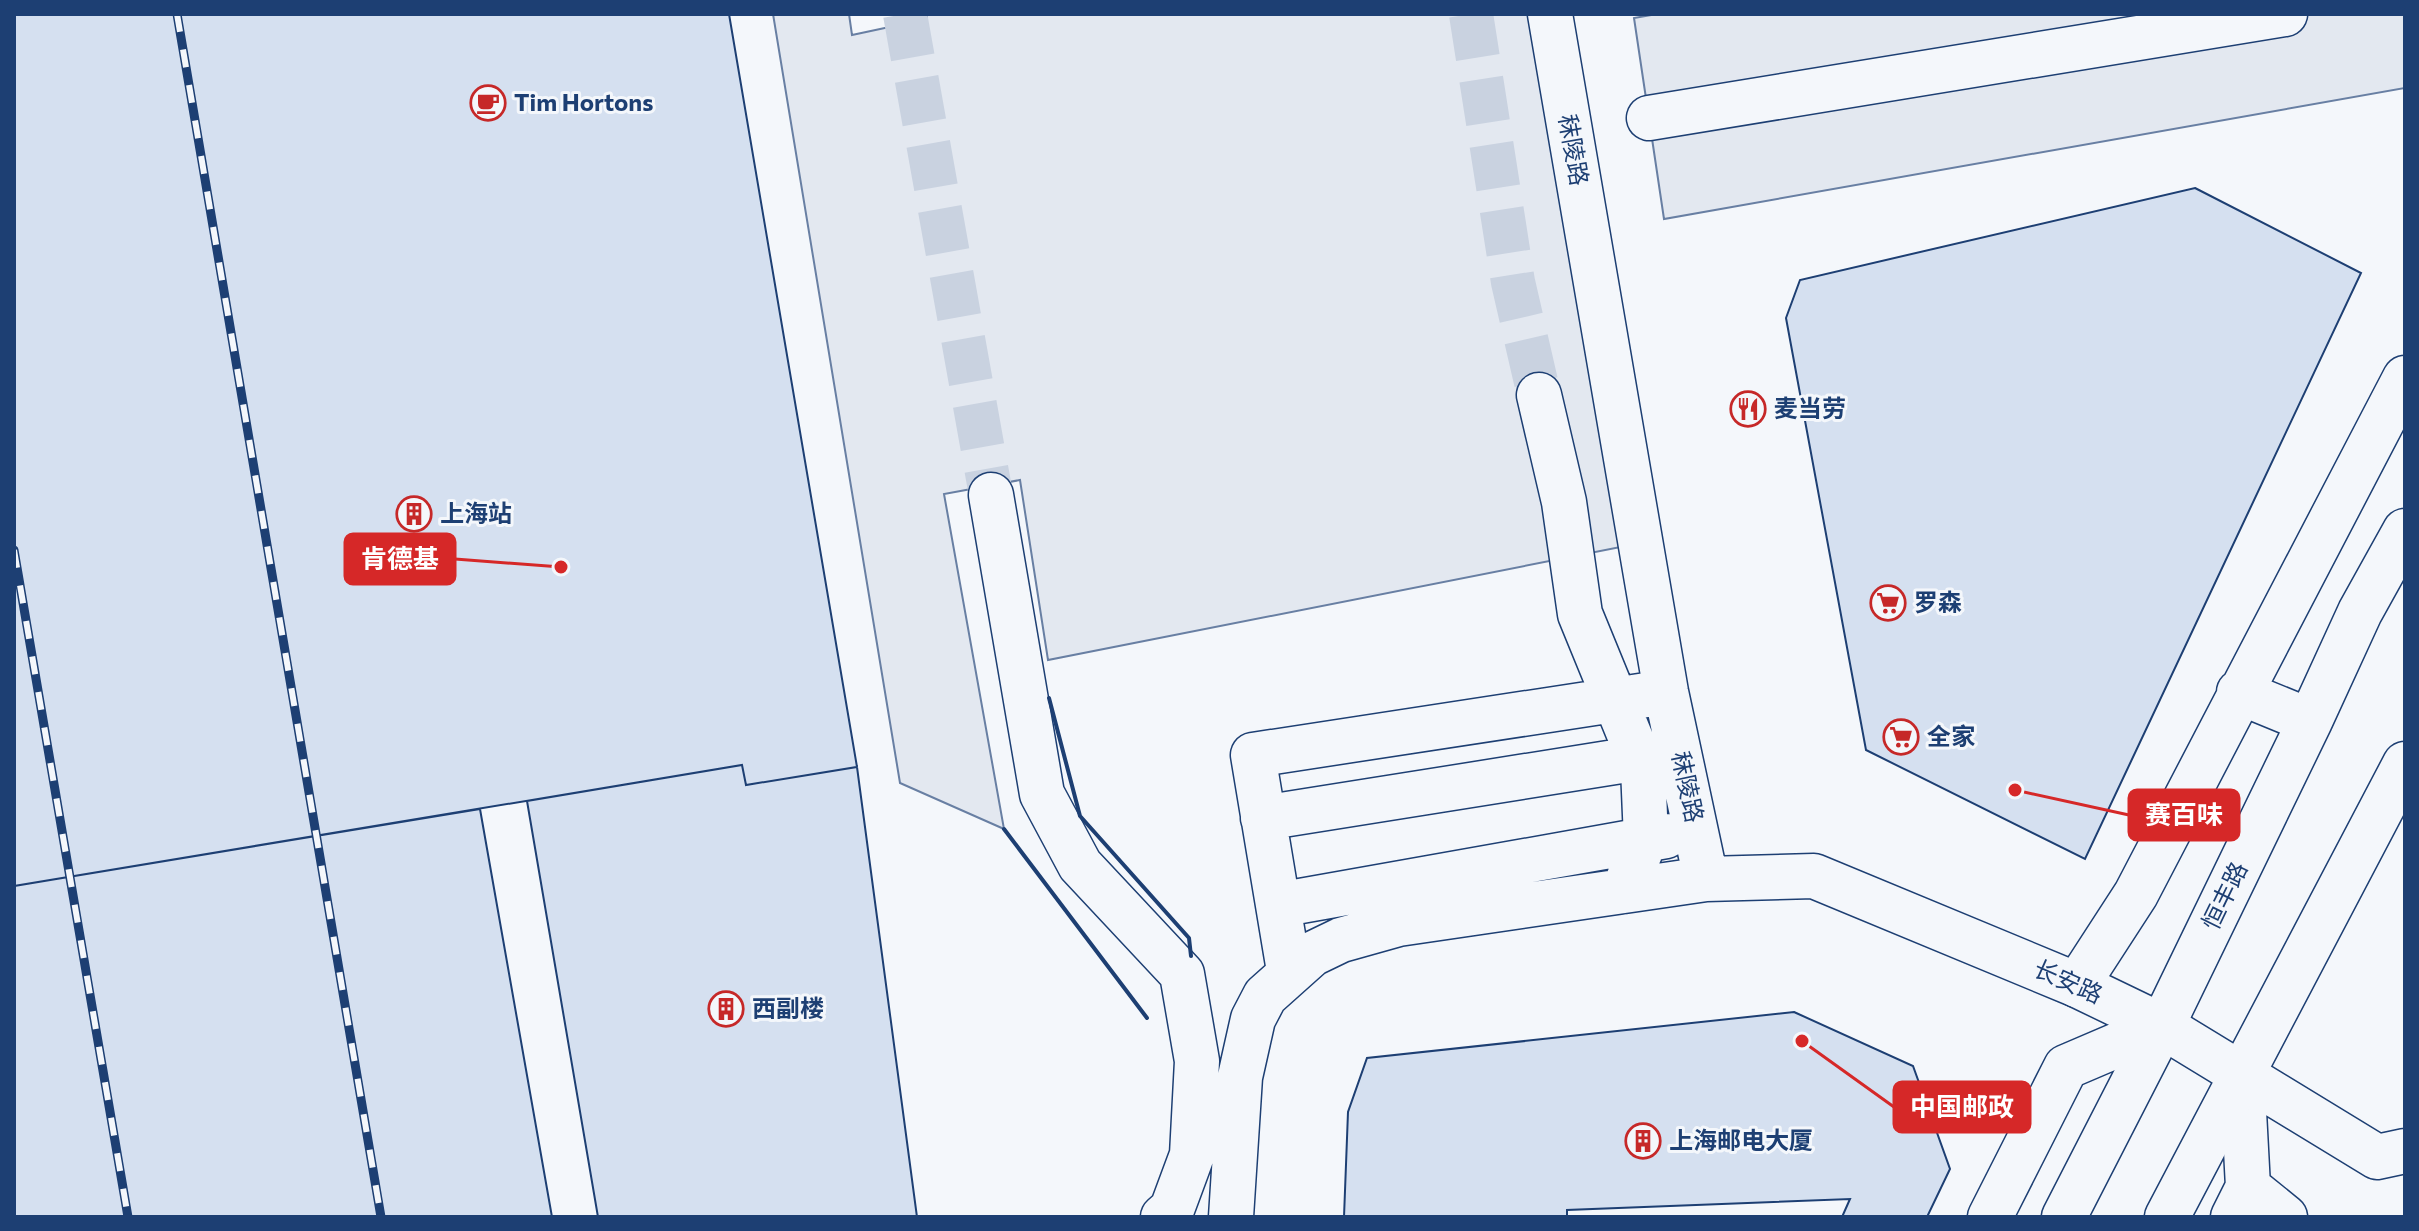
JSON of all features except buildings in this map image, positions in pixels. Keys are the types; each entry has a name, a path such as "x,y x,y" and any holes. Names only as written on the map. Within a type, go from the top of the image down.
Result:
{"street":[{"name":"秣陵路","path":"1550,14 1666,692 1659,755 1696,830 1706,879"},
{"path":"1649,118 2285,14"},
{"path":"2077,985 2136,894 2405,378"},
{"path":"1539,395 1564,502 1580,614 1615,699 1659,755"},
{"path":"991,495 1042,794 1080,865 1182,974 1197,1061 1192,1155 1172,1209 1163,1217"},
{"name":"恒丰路","path":"2064,1217 2162,1026 2360,612 2405,531"},
{"path":"1289,971 1253,755 1666,692"},
{"path":"2239,692 2310,721"},
{"path":"1263,818 1659,755"},
{"path":"1623,891 1646,839 1643,768 1659,755"},
{"path":"2167,1217 2405,764"},
{"path":"1278,905 1696,830"},
{"name":"长安路","path":"1706,879 1814,876 2077,985 2162,1026 2377,1157 2405,1151"},
{"path":"1231,1217 1240,1077 1253,1019 1265,996 1289,971 1312,954 1341,940 1398,924 1706,879"},
{"path":"1990,1217 2066,1067 2162,1026"},
{"path":"2242,1074 2242,1207 2285,1217"}],"shaded area":[{"path":"773,14 849,14 852,35 927,19 927,14 1550,14 1641,543 1048,660 1020,480 944,494 1004,829 900,783"},
{"path":"1657,14 2405,14 2405,88 1664,219 1634,18"}],"tunnel":[{"path":"905,14 991,495"},
{"path":"1471,14 1513,282 1539,395"}],"railway":[{"path":"177,14 381,1217"},
{"path":"14,550 128,1217"}],"wall":[{"path":"1049,698 1080,816 1189,938 1191,956"},
{"path":"1004,829 1147,1018"}],"place":[{"name":"Tim Hortons","path":"488,103"},
{"name":"麦当劳","path":"1748,409"},
{"name":"上海站","path":"414,514"},
{"name":"肯德基","path":"561,567"},
{"name":"罗森","path":"1888,603"},
{"name":"全家","path":"1901,737"},
{"name":"赛百味","path":"2015,790"},
{"name":"西副楼","path":"726,1009"},
{"name":"中国邮政","path":"1802,1041"},
{"name":"上海邮电大厦","path":"1643,1141"}]}
